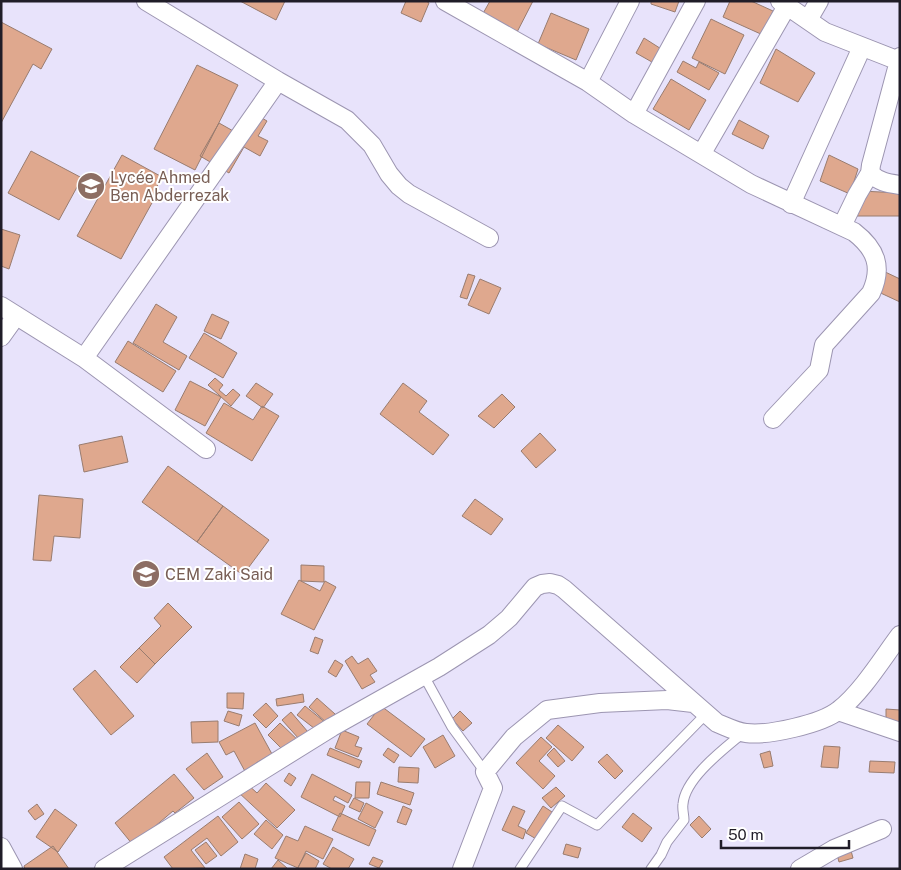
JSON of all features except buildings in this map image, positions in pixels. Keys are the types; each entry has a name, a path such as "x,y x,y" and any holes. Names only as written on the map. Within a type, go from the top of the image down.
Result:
{"street":[{"path":"146,1 278,81 332,110 354,125 372,145 394,180 409,194 489,238"},
{"path":"445,1 463,6 588,82 634,114 751,184 790,204 842,226 864,240 872,249 878,272 872,293 824,345 819,370 773,419"},
{"path":"588,82 630,1"},
{"path":"634,114 696,1"},
{"path":"808,20 819,1"},
{"path":"702,153 783,4 825,32 899,59 870,173 842,226"},
{"path":"790,204 862,47"},
{"path":"84,358 278,81"},
{"path":"870,173 876,179 883,182 900,185"},
{"path":"1,306 84,358 206,449"},
{"path":"1,337 16,316"},
{"path":"104,869 332,727 424,676 489,635 509,618 535,587 542,584 550,583 564,589 717,723 743,733 774,732 817,721 838,711 863,683 900,635"},
{"path":"462,869 492,788 485,772 514,737 547,710 600,703 667,700 700,709"},
{"path":"838,711 900,732"},
{"path":"800,869 834,849 882,829"},
{"path":"1,847 14,869"}],"lane":[{"path":"424,676 452,727 485,772"},
{"path":"520,869 562,806 596,825 700,709"},
{"path":"651,869 661,856 667,842 684,820 682,804 688,789 708,762 743,733"}],"place":[{"name":"Lycée Ahmed Ben Abderrezak","path":"91,186"},
{"name":"CEM Zaki Said","path":"146,574"}]}
